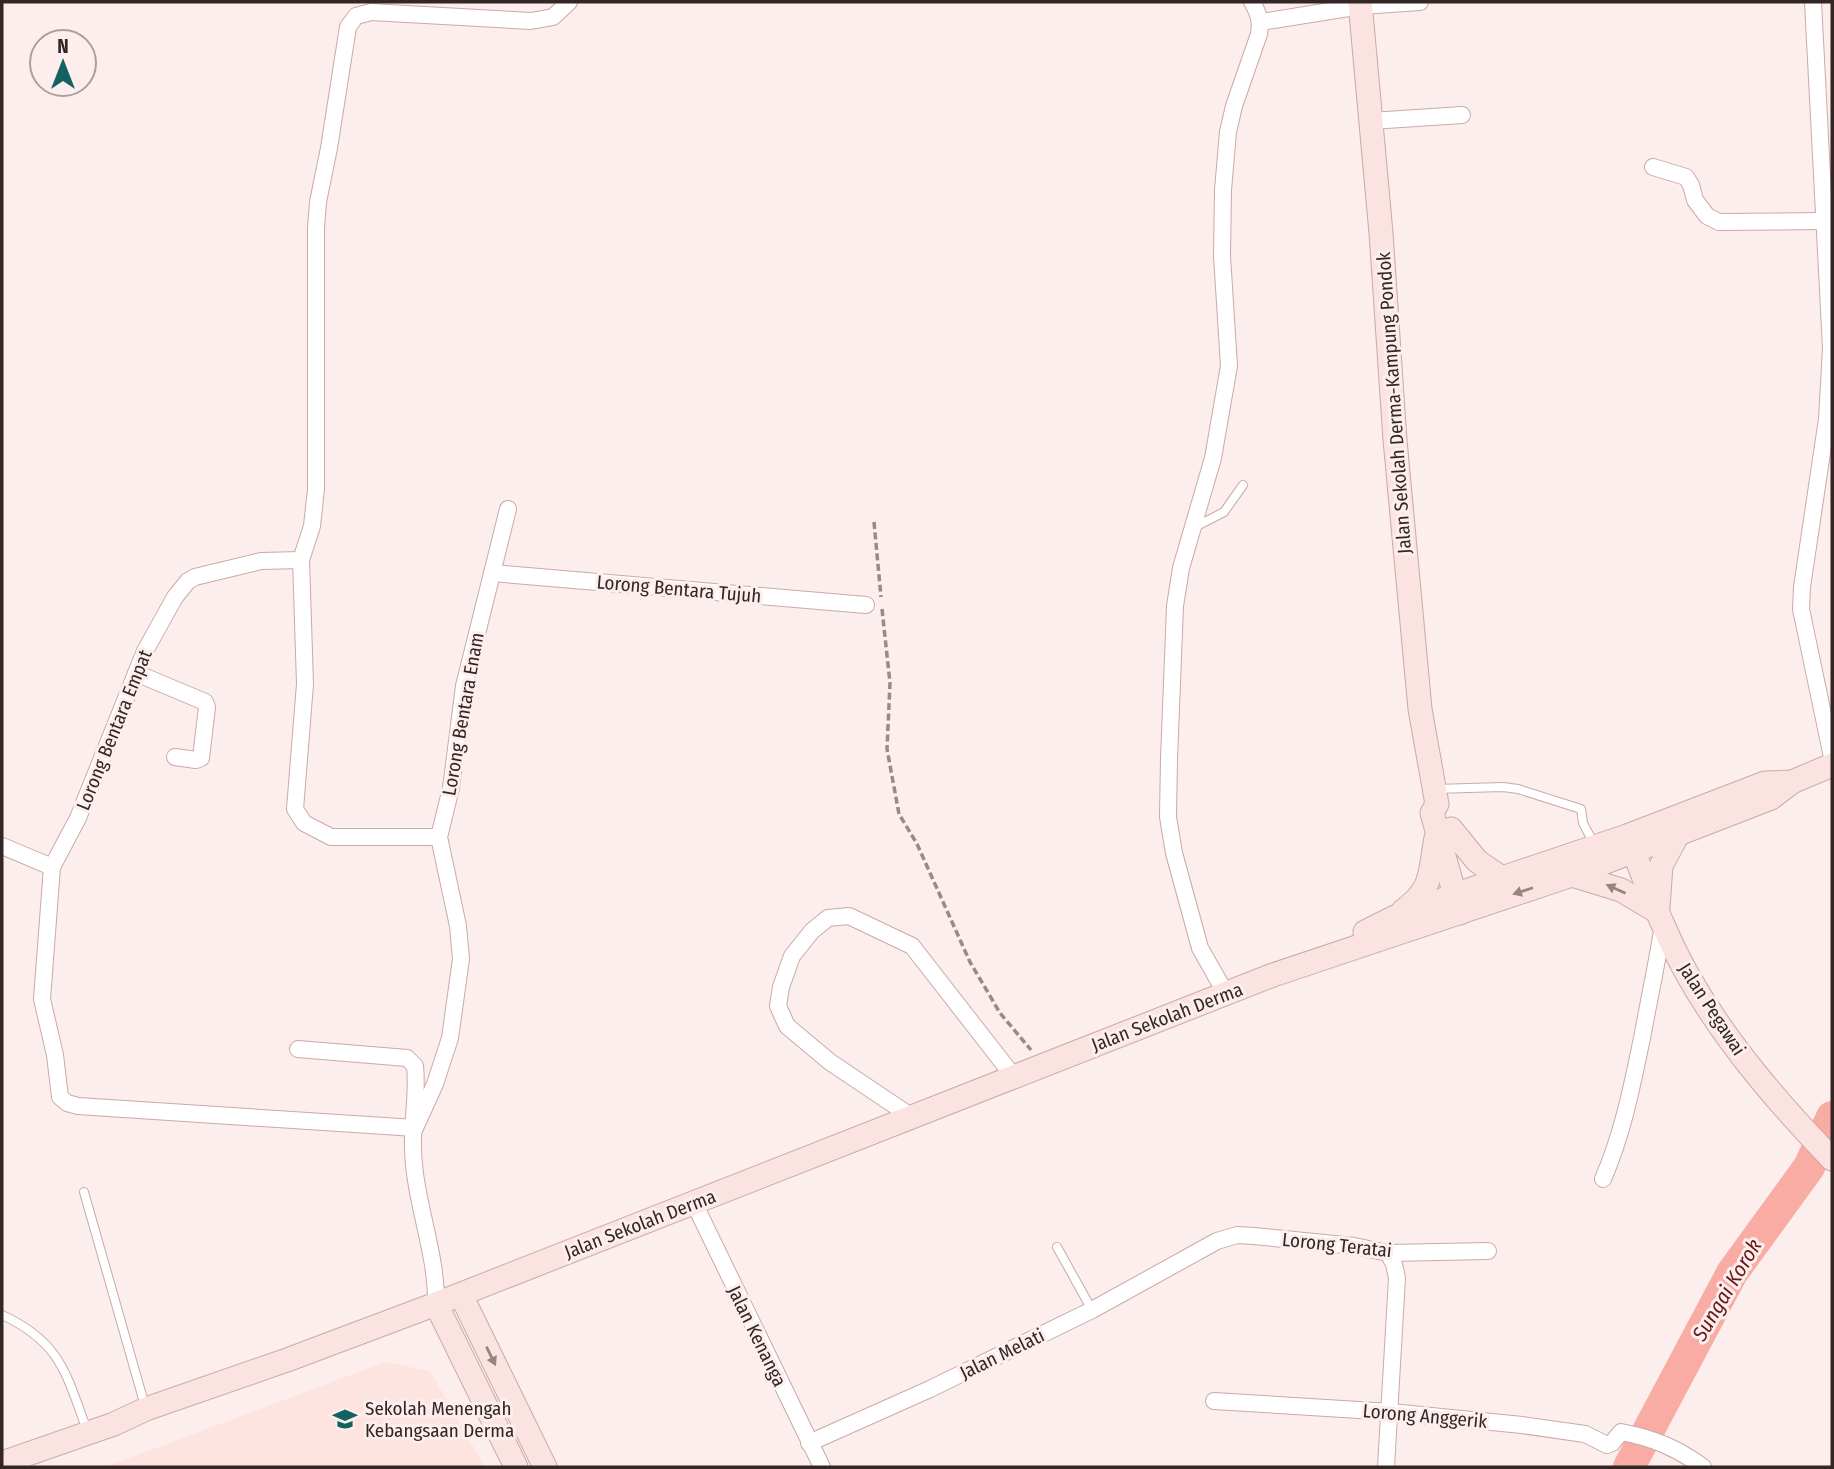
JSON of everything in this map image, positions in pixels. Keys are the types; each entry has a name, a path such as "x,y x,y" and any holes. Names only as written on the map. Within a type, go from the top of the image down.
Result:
{"street":[{"path":"415,1128 435,1084 450,1038 461,959 458,926 439,837 331,837 304,822 295,808 305,684 301,560 312,526 316,489 315,252 318,202 348,27 356,16 371,12 531,21 545,20 560,12 569,2"},
{"path":"1226,993 1200,948 1174,853 1168,817 1175,606 1181,568 1213,458 1229,366 1222,256 1223,190 1228,132 1234,106 1256,47 1261,22 1252,2"},
{"path":"1261,22 1361,4 1420,2"},
{"path":"1813,2 1830,360 1827,418 1801,609 1832,757"},
{"name":"Jalan Sekolah Derma-Kampung Pondok","path":"1361,4 1396,453 1418,681 1435,797 1444,807 1444,829 1465,902"},
{"path":"1371,121 1462,115"},
{"path":"1653,167 1686,177 1695,200 1707,216 1719,222 1823,221"},
{"name":"Lorong Bentara Enam","path":"439,837 451,788 464,686 508,509"},
{"name":"Lorong Bentara Empat","path":"301,560 261,561 195,577 175,597 136,673 78,818 52,867 42,999 55,1055 60,1097 67,1103 123,1110 415,1128"},
{"name":"Lorong Bentara Tujuh","path":"492,573 866,605"},
{"path":"136,673 205,702 207,707 201,758 196,760 175,757"},
{"name":"Jalan Sekolah Derma","path":"2,1463 461,1295 1226,993 1465,902 1502,878 1595,847 1630,844 1678,834 1771,798 1792,782 1832,765"},
{"name":"Jalan Sekolah Derma","path":"1273,975 1395,917 1572,875 1630,844 1765,783 1792,782"},
{"path":"1395,917 1418,900 1428,887 1444,829 1477,861 1502,878"},
{"path":"1603,1179 1620,1134 1652,993 1660,919 1661,866 1678,834"},
{"name":"Jalan Pegawai","path":"1630,844 1660,919 1689,977 1734,1048 1832,1159"},
{"path":"2,846 52,867"},
{"path":"1572,875 1621,890 1660,919"},
{"path":"912,1117 830,1062 787,1026 778,1006 781,987 792,956 812,931 828,918 849,916 912,946 1014,1077"},
{"path":"298,1049 407,1059 415,1066 413,1149 437,1279 436,1304 516,1467"},
{"name":"Jalan Kenanga","path":"694,1203 822,1467"},
{"name":"Lorong Teratai","path":"1191,1255 1217,1241 1237,1236 1354,1246 1388,1253 1488,1251"},
{"path":"1386,1467 1396,1278 1394,1264 1388,1253"},
{"name":"Jalan Melati","path":"809,1443 930,1389 1092,1310 1191,1255"},
{"path":"437,1279 461,1295 545,1467"},
{"name":"Lorong Anggerik","path":"1214,1401 1391,1412 1522,1425 1585,1434 1607,1445 1612,1443 1618,1434 1627,1433 1661,1442 1684,1453 1703,1467"}],"lane":[{"path":"1193,528 1224,512 1243,485"},
{"path":"1435,797 1503,787 1518,789 1581,809 1583,823 1595,847"},
{"path":"84,1192 146,1409"},
{"path":"1056,1247 1092,1310"},
{"path":"2,1315 34,1333 58,1359 66,1371 88,1433"}],"path":[{"path":"874,522 890,683 887,749 899,814 917,844 970,962 1000,1013 1043,1065"}],"shaded area":[{"name":"Sekolah Menengah Kebangsaan Derma","path":"385,1362 430,1371 485,1467 105,1467"}],"waterway":[{"name":"Sungai Korok","path":"1629,1467 1732,1273 1809,1167 1832,1117"}],"place":[{"name":"Sekolah Menengah Kebangsaan Derma","path":"345,1419"}]}
